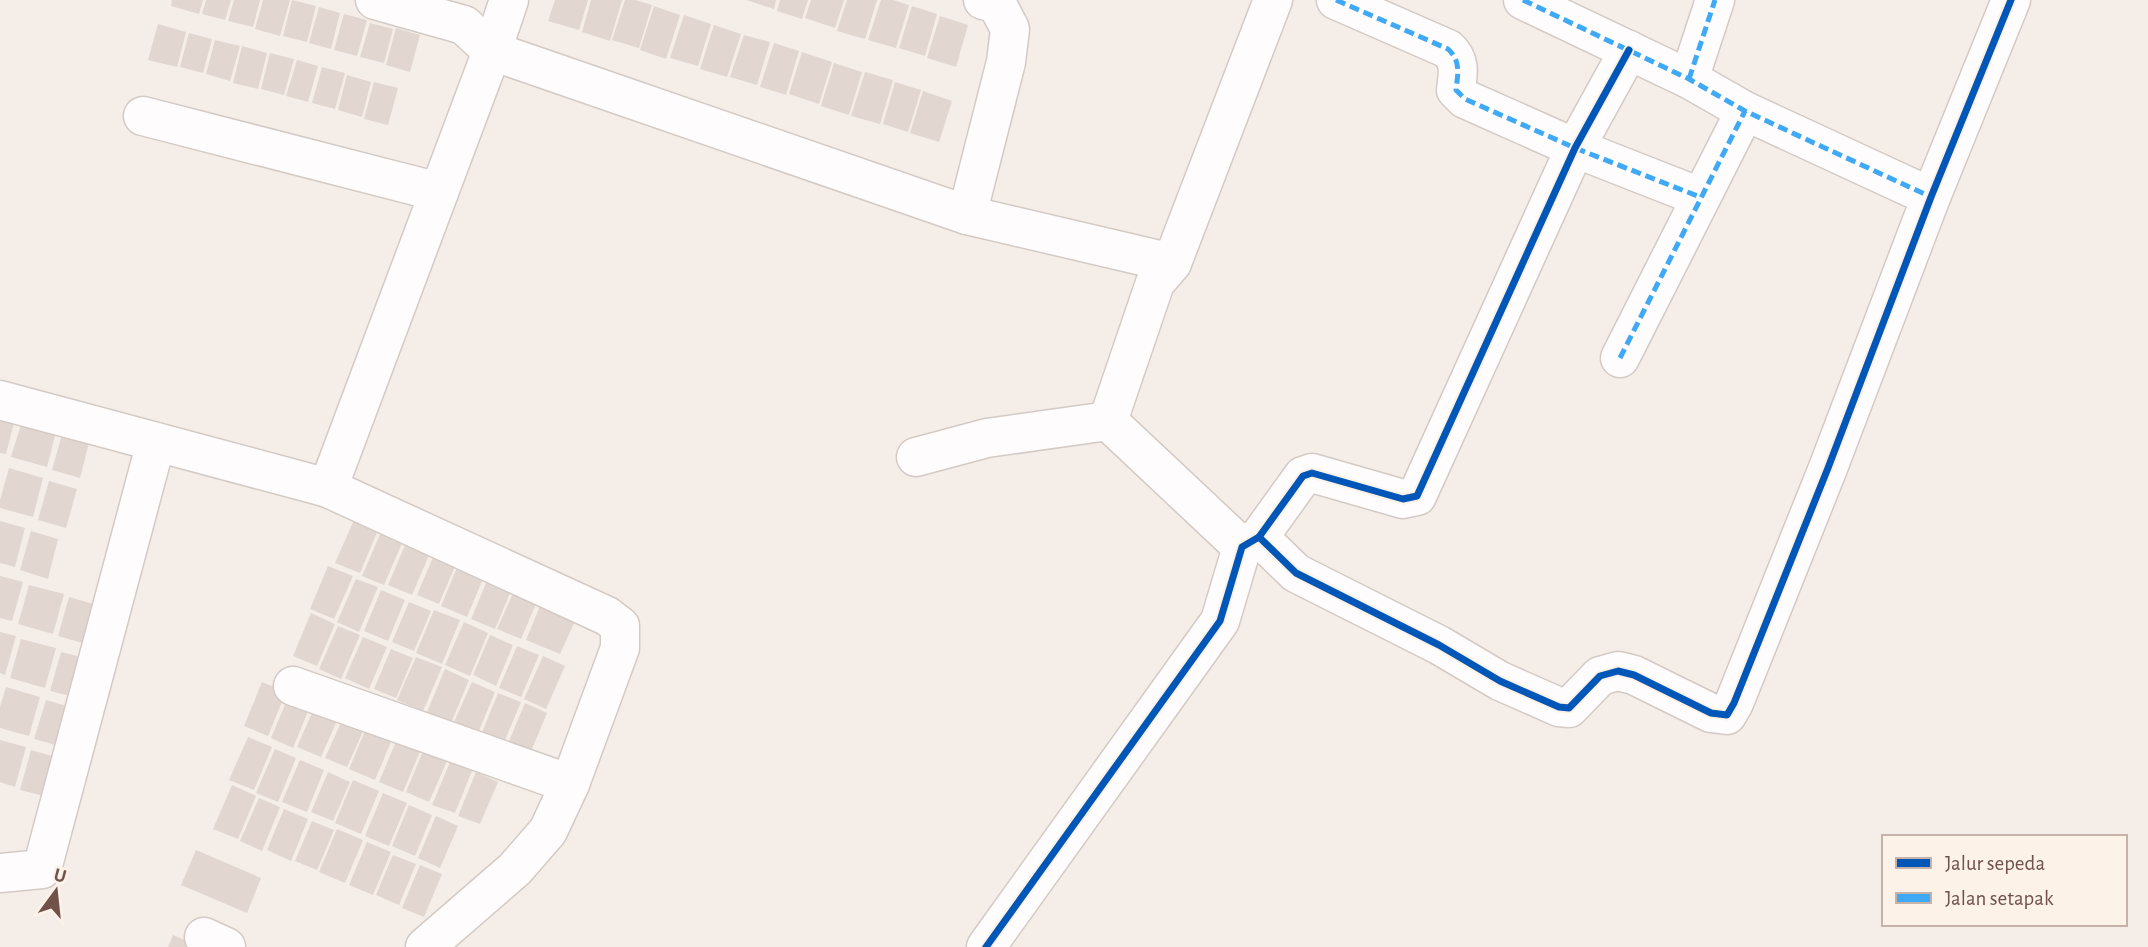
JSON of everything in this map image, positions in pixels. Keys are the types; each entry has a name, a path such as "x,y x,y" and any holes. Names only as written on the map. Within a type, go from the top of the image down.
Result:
{"street":[{"path":"375,0 464,25 492,51 967,215 1171,264"},
{"path":"328,488 509,0"},
{"path":"1108,421 1155,283 1171,264 1273,0"},
{"path":"1336,0 1448,49 1458,64 1456,90 1465,99 1575,148 1700,197"},
{"path":"1523,0 1689,79 1745,111 1930,197"},
{"path":"1689,79 1715,0"},
{"path":"916,457 987,438 1108,421 1251,542 1296,573 1439,645 1500,681 1559,707 1569,708 1600,676 1618,671 1634,675 1711,713 1727,715 1775,604 1930,197 2011,0"},
{"path":"967,215 1006,62 1010,29 993,1"},
{"path":"986,947 1220,621 1251,542 1299,481 1311,473 1403,499 1417,496 1575,148 1629,50"},
{"path":"1620,358 1745,111"},
{"path":"144,116 439,192"},
{"path":"0,400 328,488 607,616 621,626 620,648 570,784 548,831 515,869 425,947"},
{"path":"0,873 42,869 156,442"},
{"path":"293,685 570,784"}],"building":[{"path":"172,0 203,0 199,14 171,6"},
{"path":"206,0 231,0 225,20 202,14"},
{"path":"234,0 260,0 253,27 228,21"},
{"path":"263,0 290,0 280,36 255,29"},
{"path":"292,0 316,6 307,42 283,36"},
{"path":"555,0 588,0 579,30 548,21"},
{"path":"591,0 622,0 610,41 582,32"},
{"path":"625,0 652,5 639,48 612,40"},
{"path":"746,0 776,0 774,9"},
{"path":"780,0 808,0 802,19 777,11"},
{"path":"811,0 844,0 835,28 805,18"},
{"path":"847,0 877,0 865,39 837,31"},
{"path":"881,0 893,0 909,5 896,48 868,40"},
{"path":"654,6 680,15 666,59 640,50"},
{"path":"912,6 937,14 925,56 899,48"},
{"path":"319,7 340,13 331,49 309,43"},
{"path":"344,14 367,20 357,56 334,50"},
{"path":"684,15 711,24 698,66 670,58"},
{"path":"940,16 968,25 956,67 927,58"},
{"path":"370,23 393,29 384,63 360,57"},
{"path":"158,24 186,32 177,67 148,60"},
{"path":"714,25 741,34 727,77 700,69"},
{"path":"396,28 420,35 410,72 386,65"},
{"path":"189,33 212,39 203,73 180,67"},
{"path":"744,35 770,42 757,85 730,77"},
{"path":"215,40 240,46 230,81 206,74"},
{"path":"774,43 799,51 786,95 760,87"},
{"path":"242,46 267,53 258,89 233,83"},
{"path":"802,52 832,62 819,104 789,94"},
{"path":"270,53 294,59 284,95 261,89"},
{"path":"297,60 318,66 308,102 286,96"},
{"path":"834,63 862,72 849,115 821,106"},
{"path":"322,67 345,73 335,109 312,103"},
{"path":"865,72 893,80 880,124 851,116"},
{"path":"347,75 371,82 362,117 338,110"},
{"path":"374,82 398,88 388,125 364,119"},
{"path":"895,82 921,90 908,132 883,124"},
{"path":"923,91 952,101 939,142 910,133"},
{"path":"0,411 16,415 6,454 0,453"},
{"path":"23,418 57,428 47,467 11,457"},
{"path":"63,431 90,439 80,478 52,470"},
{"path":"9,468 43,478 33,517 0,508"},
{"path":"49,481 77,489 66,528 38,520"},
{"path":"354,520 378,530 360,573 335,563"},
{"path":"0,521 25,528 15,567 0,563"},
{"path":"31,531 58,539 48,579 20,570"},
{"path":"381,532 403,541 384,585 362,576"},
{"path":"406,543 430,553 412,595 388,585"},
{"path":"434,555 456,564 439,604 417,595"},
{"path":"459,563 485,574 467,617 441,606"},
{"path":"328,566 353,576 334,619 310,609"},
{"path":"0,576 23,582 12,621 0,618"},
{"path":"489,576 513,586 495,629 471,619"},
{"path":"356,579 378,587 359,632 337,622"},
{"path":"29,585 64,594 53,634 18,624"},
{"path":"515,589 538,599 521,639 497,629"},
{"path":"381,590 405,600 388,641 364,631"},
{"path":"69,597 97,605 86,644 58,636"},
{"path":"409,602 431,611 414,651 392,642"},
{"path":"540,606 575,621 560,654 526,640"},
{"path":"434,610 460,620 442,664 416,653"},
{"path":"311,613 335,624 317,666 293,656"},
{"path":"464,622 488,633 470,676 445,665"},
{"path":"338,626 360,635 341,679 319,669"},
{"path":"0,632 16,636 5,675 0,673"},
{"path":"490,635 513,645 496,686 473,675"},
{"path":"363,637 387,647 369,689 345,678"},
{"path":"21,639 56,648 45,688 10,678"},
{"path":"517,646 539,655 521,697 499,688"},
{"path":"391,649 413,658 396,698 374,689"},
{"path":"61,652 89,659 79,698 50,691"},
{"path":"543,656 565,666 546,709 524,699"},
{"path":"416,657 442,667 423,711 397,700"},
{"path":"445,669 469,680 451,723 427,712"},
{"path":"262,682 286,692 268,736 244,726"},
{"path":"472,682 495,692 478,733 454,722"},
{"path":"6,687 40,697 29,736 0,728 0,707"},
{"path":"498,693 521,702 503,745 481,735"},
{"path":"289,695 311,704 293,748 271,738"},
{"path":"46,700 73,708 63,747 34,739"},
{"path":"525,703 547,713 529,756 507,746"},
{"path":"315,706 339,716 321,757 297,747"},
{"path":"343,718 365,727 347,767 325,758"},
{"path":"367,726 393,737 375,780 349,769"},
{"path":"248,737 272,747 254,790 229,780"},
{"path":"397,739 421,749 403,792 379,782"},
{"path":"0,740 26,747 15,787 0,782"},
{"path":"275,749 296,758 278,802 256,793"},
{"path":"31,750 59,758 48,797 20,790"},
{"path":"423,751 447,761 429,802 406,792"},
{"path":"300,760 324,770 307,812 282,802"},
{"path":"450,762 472,771 455,813 432,805"},
{"path":"328,772 350,782 333,821 311,812"},
{"path":"476,772 498,782 480,824 458,816"},
{"path":"353,780 379,791 361,834 335,823"},
{"path":"232,785 256,796 238,839 213,829"},
{"path":"383,793 407,803 389,846 365,836"},
{"path":"259,798 280,807 262,851 240,841"},
{"path":"409,805 432,815 415,856 392,846"},
{"path":"284,809 308,819 291,861 267,850"},
{"path":"436,816 458,826 440,868 418,858"},
{"path":"312,821 334,830 317,870 295,861"},
{"path":"337,829 363,840 345,883 319,872"},
{"path":"367,842 391,852 373,895 349,885"},
{"path":"196,850 261,878 247,913 181,885"},
{"path":"393,855 416,864 399,905 376,895"},
{"path":"420,865 442,874 424,917 402,908"},
{"path":"173,935 201,947 168,947"}],"marked path":[{"path":"1336,0 1448,49 1457,63 1456,90 1465,99 1575,148 1700,197"},
{"path":"1523,0 1689,79 1745,111 1931,197"},
{"path":"1689,79 1715,0"},
{"path":"1620,358 1745,111"}],"cycle path":[{"path":"1259,537 1296,573 1439,645 1500,681 1559,707 1569,708 1600,676 1618,671 1634,675 1711,713 1727,715 1828,468 1931,197 2011,0"},
{"path":"986,947 1220,621 1242,547 1259,537 1303,476 1312,473 1403,499 1417,496 1575,148 1629,50"}]}
